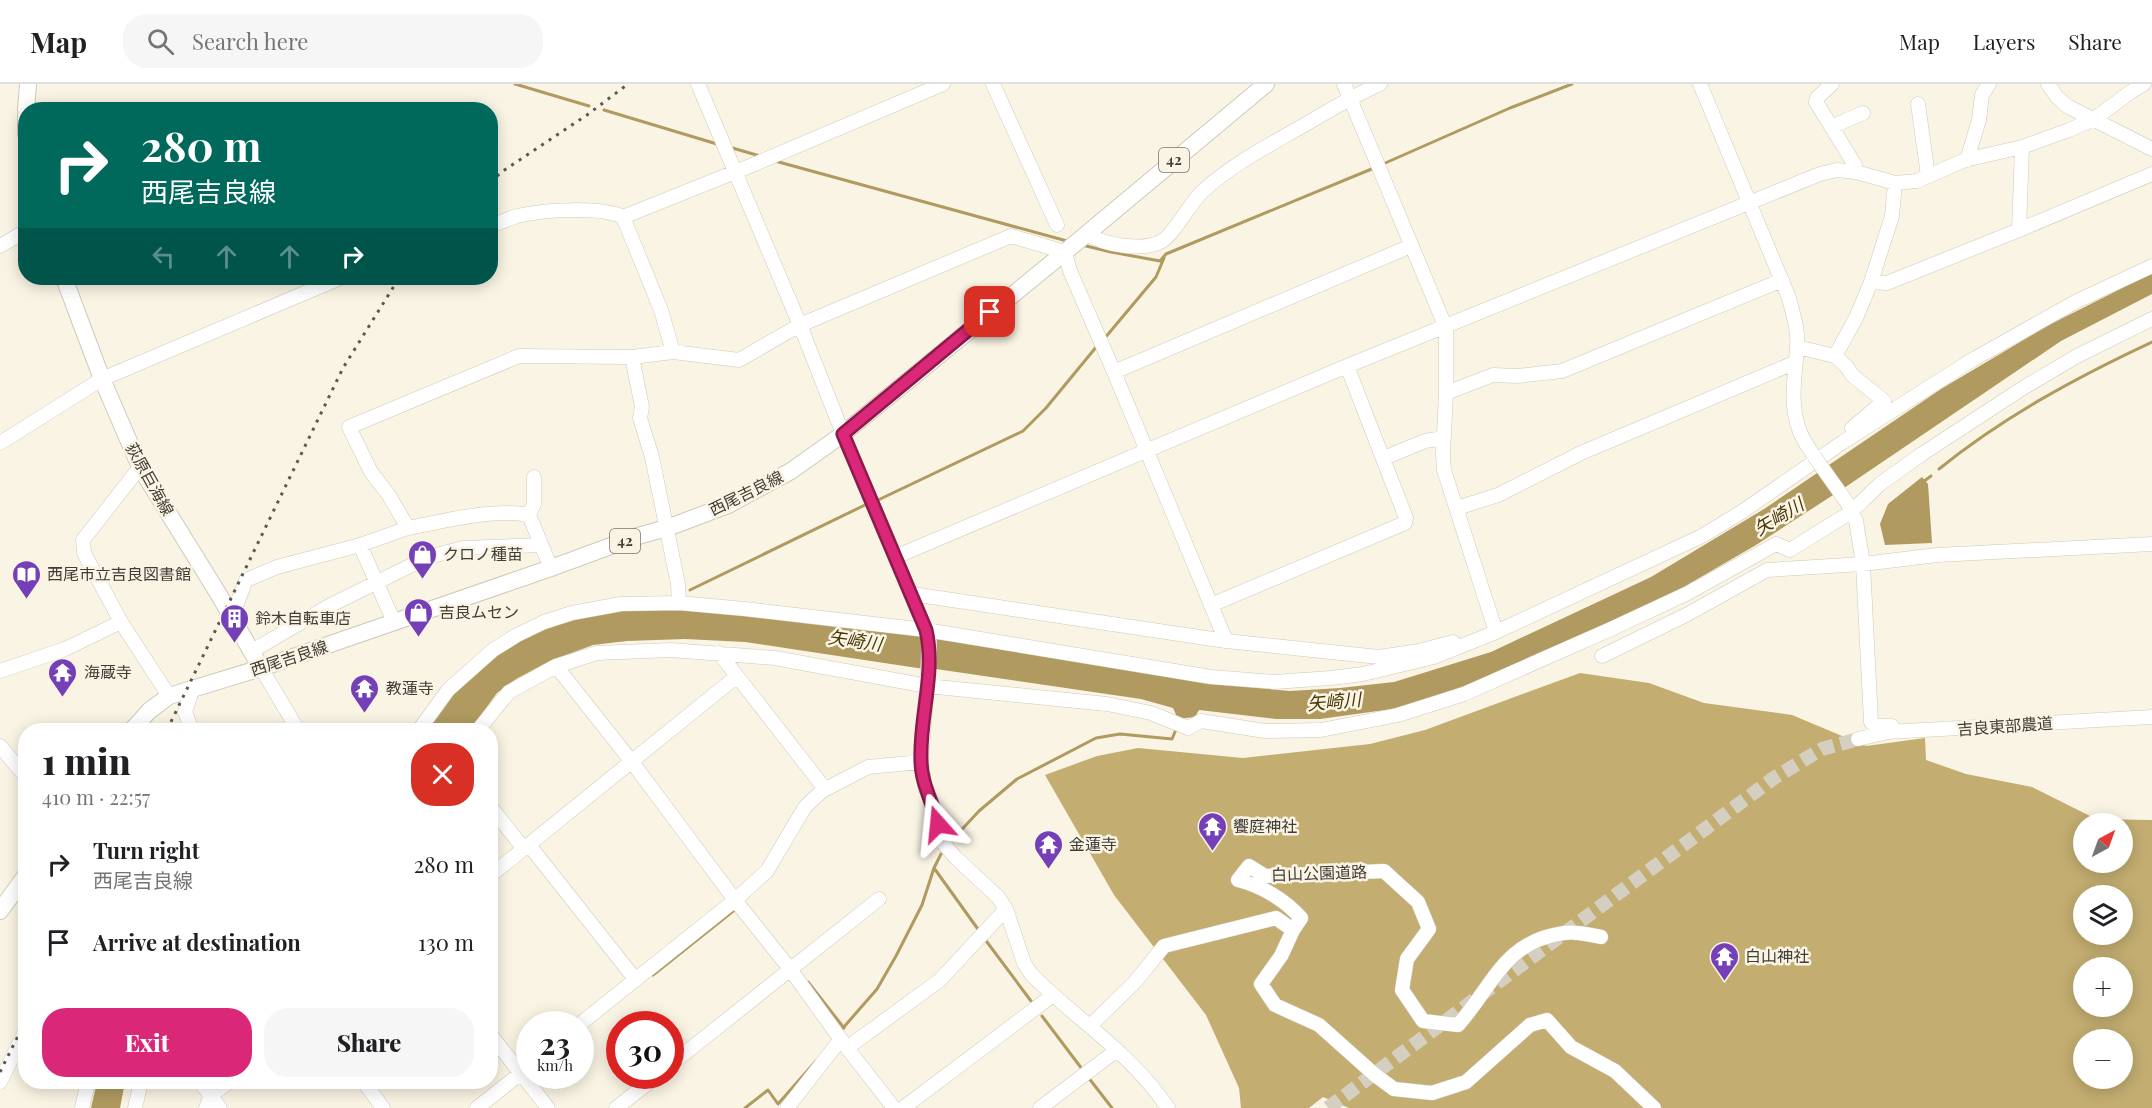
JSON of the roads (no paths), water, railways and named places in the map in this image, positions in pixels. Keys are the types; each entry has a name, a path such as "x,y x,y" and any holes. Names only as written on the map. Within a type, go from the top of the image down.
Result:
{"main road":[{"path":"27,102 28,84"},
{"name":"西尾吉良線","path":"138,723 149,711 169,696 261,668 638,536 667,528 728,505 791,471 843,434 1266,84"},
{"name":"荻原巨海線","path":"67,285 102,379 140,467 232,616 261,668"},
{"path":"0,911 18,886"}],"street":[{"path":"698,84 928,635 927,686 921,762 925,787 944,843 956,858 998,897 1006,909 1024,963 1031,974 1091,1025 1145,1077 1168,1108"},
{"path":"622,217 732,166 750,166 943,84"},
{"path":"993,84 1057,225"},
{"path":"1344,84 1446,328 1444,470 1495,629"},
{"path":"1085,236 1116,245 1141,246 1163,241 1201,192 1241,161 1359,93 1380,84"},
{"path":"1700,84 1782,280 1793,314 1797,347 1793,400 1800,432 1856,521 1863,564 1871,722 1876,726 1911,726 1919,731"},
{"path":"1832,84 1817,98 1816,102 1855,165 1853,172"},
{"path":"1967,160 1979,120 1982,95 1989,84"},
{"path":"2048,84 2067,106 2152,149"},
{"path":"895,557 1347,366 1446,328 1820,174 1837,170 1895,183 1907,183 1967,160 2022,147 2069,130 2094,119 2144,84"},
{"path":"1918,104 1928,176"},
{"path":"1832,127 1863,113"},
{"path":"2019,230 2022,147"},
{"path":"1871,282 1887,283 2152,174"},
{"path":"1835,356 1856,318 1871,282 1892,216 1895,183"},
{"path":"498,223 517,216 600,210 622,217 661,310 673,352"},
{"path":"0,246 18,236"},
{"path":"408,528 388,494 371,472 349,427 519,356 632,357 673,352 739,360 800,325 1011,236 1065,252 1070,271 1226,641"},
{"path":"1114,372 1411,246"},
{"path":"425,723 448,690 470,668 493,650 544,622 602,606 679,603 928,635 1211,677 1274,682 1363,674 1434,657 1702,536 1972,360 2077,301 2152,266"},
{"path":"1446,393 1493,375 1518,376 1562,371 1782,280"},
{"path":"0,443 102,379 324,285"},
{"path":"484,723 509,692 556,666 597,654 671,650 775,658 927,686 1107,704 1152,713 1188,728 1201,722 1265,731 1321,730 1398,715 1464,694 1688,593 1776,544 1790,550 1914,460 2023,388 2077,356 2152,319"},
{"path":"1797,347 1835,356 1852,375 1884,401 1844,435 1843,442"},
{"path":"632,357 642,407 640,418 652,457 667,528 678,584 679,603"},
{"path":"1457,508 1498,495 1581,453 1794,363"},
{"path":"1211,605 1405,524 1406,518 1384,458 1347,366"},
{"path":"1384,458 1425,441 1443,438"},
{"path":"140,467 83,540 84,553 121,622 169,696"},
{"path":"534,477 534,504 529,515 551,568"},
{"path":"232,616 246,580 277,567 360,545 408,528 470,516 519,513 529,515"},
{"path":"1602,656 1686,615 1767,570 1863,564 1937,555 2152,544"},
{"path":"360,545 394,622"},
{"path":"252,651 329,606 428,557 463,548 540,545"},
{"path":"912,594 1226,641 1378,657 1419,651 1495,629"},
{"path":"0,671 65,649 121,622"},
{"path":"719,653 825,789"},
{"path":"556,666 632,762 894,1108"},
{"path":"261,668 294,723"},
{"path":"498,870 736,677"},
{"path":"189,723 185,712 193,687"},
{"name":"吉良東部農道","path":"1858,739 1888,732 2152,717"},
{"path":"0,746 18,767"},
{"path":"594,1013 735,900 767,871 805,807 825,789 868,767 921,762"},
{"path":"498,815 635,979"},
{"name":"白山公園道路","path":"1293,930 1300,918 1290,906 1253,884 1238,880 1249,866 1265,876 1384,871 1419,902 1429,928 1407,960 1402,990 1423,1021 1458,1025 1500,967 1528,943 1565,932 1601,937"},
{"path":"684,1054 879,899"},
{"path":"786,1108 844,1043 940,980 1006,909"},
{"path":"1091,1025 1135,982 1164,946 1276,918 1293,930 1281,956 1261,984 1275,1005 1319,1025 1374,1075 1395,1089 1432,1093 1466,1082 1530,1025 1548,1020 1570,1047 1615,1071 1654,1108"},
{"path":"903,1108 1053,995"},
{"path":"498,1042 516,1061"},
{"path":"0,1082 18,1046"},
{"path":"1040,1108 1117,1050"},
{"path":"477,1108 516,1077"},
{"path":"82,1108 86,1089"},
{"path":"135,1108 139,1089"},
{"path":"220,1108 208,1102 222,1089"},
{"path":"369,1089 383,1108"},
{"path":"536,1089 548,1108"},
{"path":"616,1108 640,1089"}],"water":[{"name":"矢崎川","path":"2152,273 2152,294 2061,341 1756,545 1644,610 1454,692 1392,709 1320,719 1276,719 1199,710 1195,717 1178,719 1173,708 1141,699 936,669 937,639 1225,685 1290,691 1394,682 1491,652 1651,577 1764,509 1941,389 2047,326"},
{"path":"1922,477 1928,484 1932,543 1885,545 1880,524 1888,504"},
{"name":"矢崎川","path":"702,608 920,633 924,669 745,642 685,639 627,641 593,645 550,661 516,679 497,693 475,723 431,723 441,705 506,646 551,624 598,610"},
{"path":"95,1089 124,1089 120,1108 91,1108"}],"waterway":[{"path":"515,84 589,106"},
{"path":"1383,164 1510,108 1572,84"},
{"path":"604,110 717,144"},
{"path":"729,147 760,156"},
{"path":"775,161 1067,241"},
{"path":"1082,245 1160,261 1166,254 1374,168"},
{"path":"1104,339 1156,277 1164,258"},
{"path":"1939,469 1989,432 2041,399 2152,342"},
{"path":"876,501 1023,431 1046,408 1097,346"},
{"path":"1923,482 1931,476"},
{"path":"690,590 867,504"},
{"path":"952,840 979,811 1017,779 1096,738 1120,734 1172,739 1177,727"},
{"path":"843,1028 877,989 896,956 922,905 941,854"},
{"path":"934,868 980,932"},
{"path":"653,975 737,908"},
{"path":"984,938 1031,1001"},
{"path":"808,982 844,1028"},
{"path":"1042,1016 1082,1069"},
{"path":"745,1108 768,1090 778,1104 816,1061"},
{"path":"1088,1077 1112,1108"}],"tunnel":[{"path":"1328,1108 1774,778 1822,749 1858,739"}],"railway":[{"path":"498,175 587,115 628,84"},
{"path":"170,723 343,368 395,285"},
{"path":"0,1072 18,1036"}],"place":[{"name":"クロノ種苗","path":"422,580"},
{"name":"西尾市立吉良図書館","path":"26,600"},
{"name":"吉良ムセン","path":"418,638"},
{"name":"鈴木自転車店","path":"234,644"},
{"name":"海蔵寺","path":"63,698"},
{"name":"教蓮寺","path":"365,714"},
{"name":"饗庭神社","path":"1212,852"},
{"name":"金蓮寺","path":"1048,870"},
{"name":"白山神社","path":"1724,982"}]}
